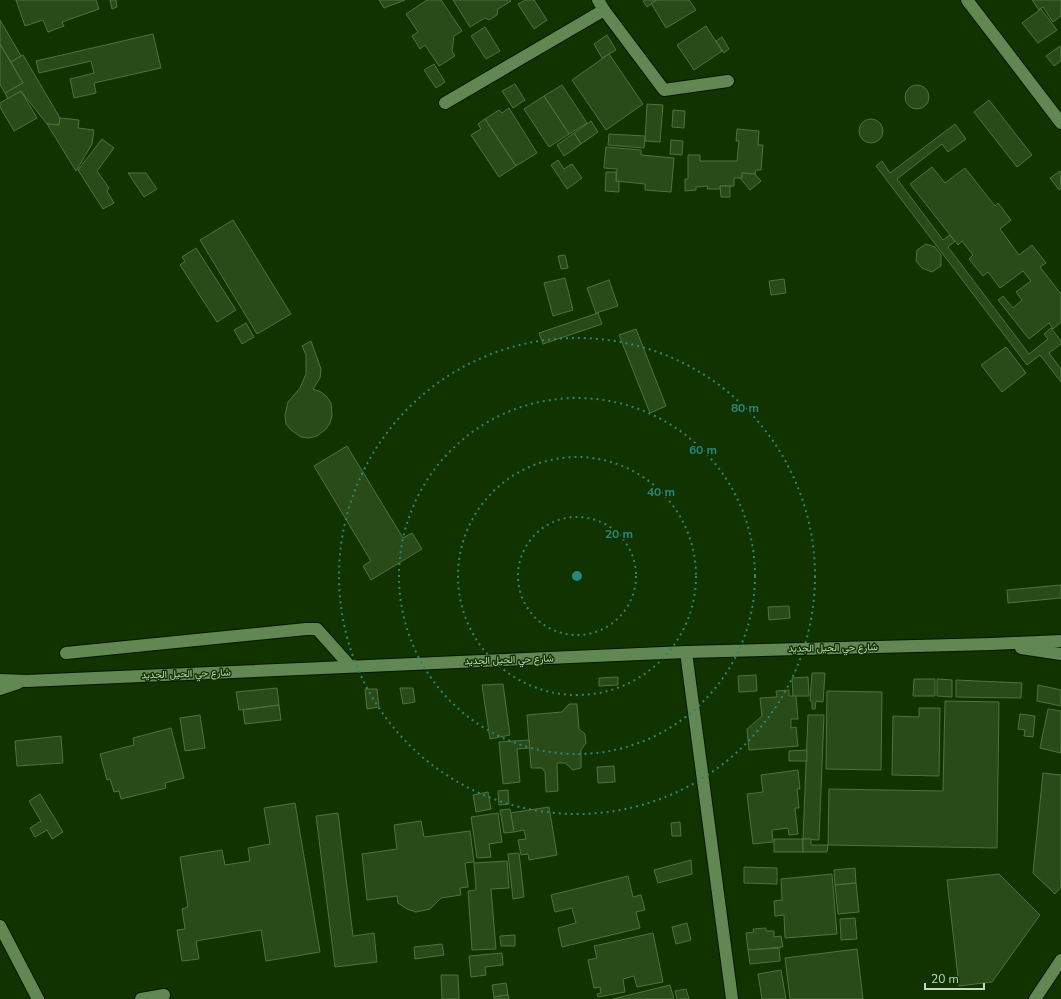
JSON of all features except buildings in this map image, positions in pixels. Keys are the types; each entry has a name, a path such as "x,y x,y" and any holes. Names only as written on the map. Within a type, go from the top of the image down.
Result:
{"street":[{"path":"967,0 1061,123"},
{"path":"445,103 601,5 664,90 728,80"},
{"path":"66,653 318,629 350,666"},
{"path":"992,644 1061,641"},
{"path":"992,644 1061,654"},
{"name":"شارع حي الحيل الجديد","path":"0,680 27,681 686,652 992,644"},
{"path":"686,652 732,999"},
{"name":"شارع حي الحيل الجديد","path":"0,689 27,681"},
{"path":"0,926 38,999"},
{"path":"1035,999 1061,960"},
{"path":"141,999 164,995"}]}
